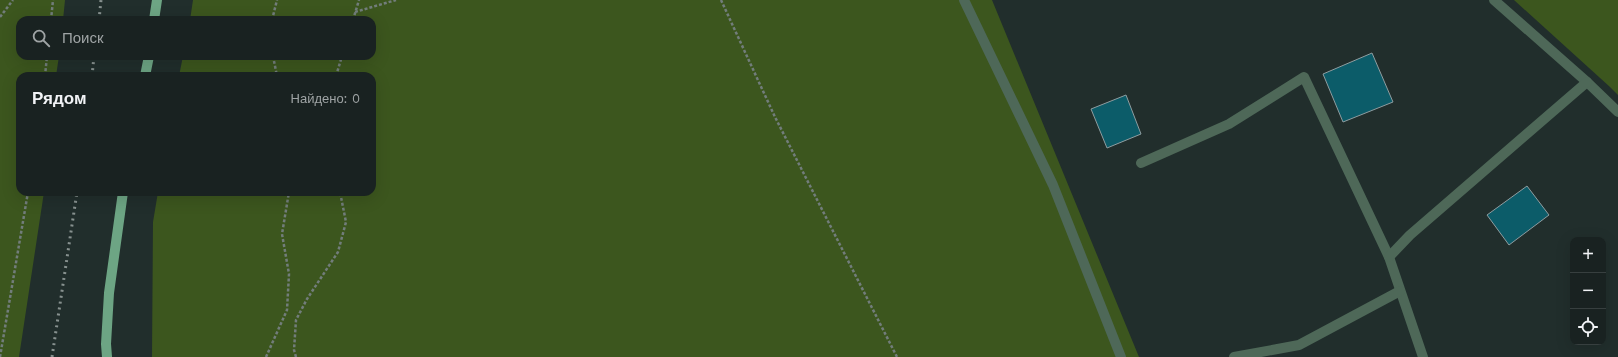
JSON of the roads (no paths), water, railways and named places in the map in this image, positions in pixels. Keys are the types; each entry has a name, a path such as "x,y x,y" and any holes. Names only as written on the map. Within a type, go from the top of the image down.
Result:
{"main road":[{"path":"155,16 157,0"},
{"path":"146,72 148,60"},
{"path":"107,357 106,344 109,293 122,196"}],"street":[{"path":"964,0 1053,185 1121,357"},
{"path":"1494,0 1587,82 1618,112"},
{"path":"1141,164 1229,124 1304,77 1389,258 1423,357"},
{"path":"1389,258 1410,236 1587,82"},
{"path":"1234,357 1299,345 1400,291"}],"railway":[{"path":"99,16 101,0"},
{"path":"92,72 94,60"},
{"path":"52,357 76,196"}]}
